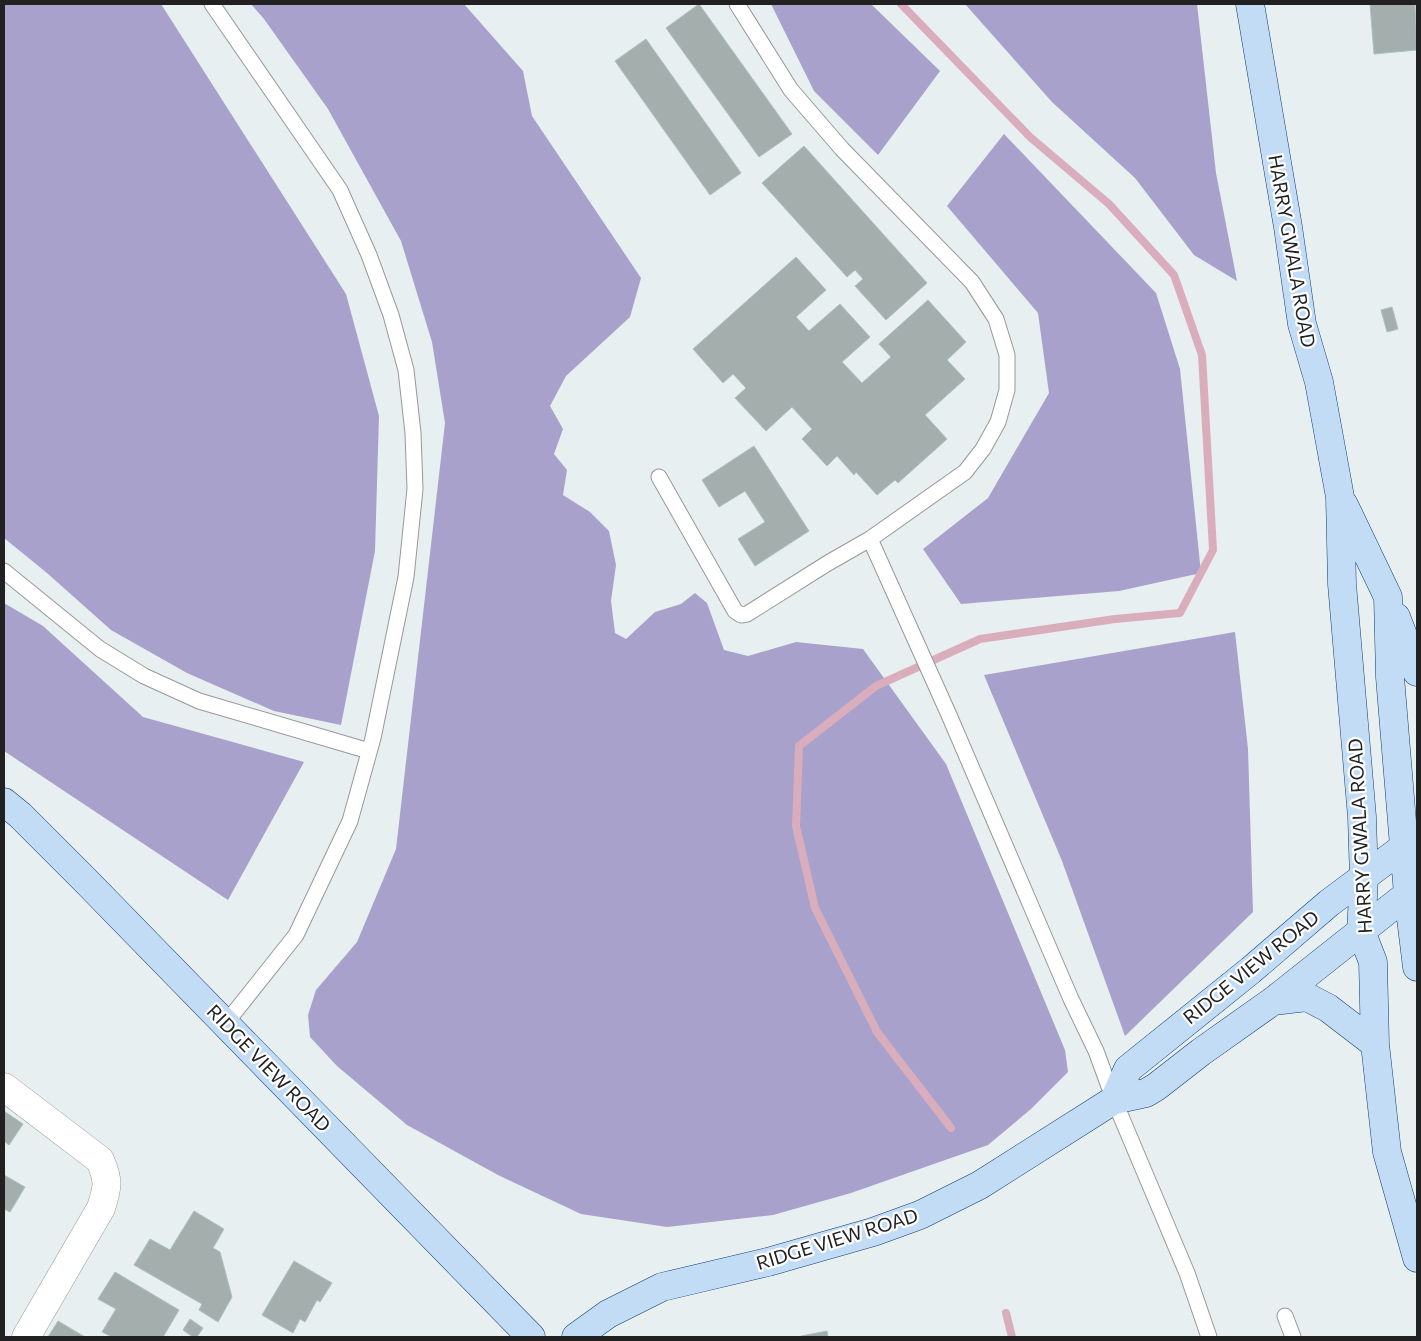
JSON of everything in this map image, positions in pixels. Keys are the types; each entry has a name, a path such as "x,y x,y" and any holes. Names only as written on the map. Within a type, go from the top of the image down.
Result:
{"street":[{"name":"HARRY GWALA ROAD","path":"1250,4 1288,227 1302,324 1319,382 1340,498 1342,584 1362,818 1364,878 1361,931 1373,962 1375,1044 1387,1152 1417,1258"},
{"name":"HARRY GWALA ROAD","path":"1340,498 1388,597 1390,678 1411,843 1417,967"},
{"path":"1388,597 1417,672"},
{"name":"RIDGE VIEW ROAD","path":"4,802 20,815 226,1023 531,1337"},
{"name":"RIDGE VIEW ROAD","path":"1114,1100 1128,1069 1329,903 1411,843"},
{"name":"RIDGE VIEW ROAD","path":"576,1337 608,1314 662,1287 777,1259 873,1232 920,1215 980,1185 1114,1100 1146,1094 1201,1052 1274,1001 1413,889"},
{"path":"1274,1001 1307,997 1328,1008 1375,1044"},
{"path":"4,1087 100,1160 107,1178 106,1194 101,1208 26,1337"}],"lane":[{"path":"212,4 340,190 369,255 388,307 406,370 413,434 415,489 406,577 369,751 350,821 296,935 226,1023"},
{"path":"659,477 735,611 741,615 747,614 870,539 965,472 983,450 998,422 1007,390 1007,355 996,319 972,282 842,149 791,90 737,4"},
{"path":"870,539 949,715 1071,999 1096,1051 1114,1100 1187,1273 1209,1337"},
{"path":"4,571 100,649 144,676 199,701 369,751"},
{"path":"1286,1316 1293,1337"}],"shaded area":[{"path":"4,4 161,4 346,294 379,416 375,551 341,725 274,711 187,673 111,630 4,538"},
{"path":"251,4 464,4 523,71 532,116 641,278 630,317 566,376 550,406 563,429 554,454 567,470 563,495 590,512 609,531 616,565 611,601 615,633 626,639 655,612 681,604 695,593 707,603 724,650 748,656 796,642 863,649 946,764 1065,1050 1068,1072 1031,1109 988,1145 851,1193 773,1215 667,1227 581,1214 498,1175 407,1125 337,1066 310,1037 308,1015 316,990 357,942 396,849 445,423 432,342 401,241 328,109 264,19"},
{"path":"771,4 871,4 940,71 878,155 814,91"},
{"path":"965,4 1197,4 1216,173 1237,281 1194,255 1135,178 1052,102"},
{"path":"1004,134 1156,293 1180,369 1201,573 1119,591 961,604 923,549 988,498 1049,393 1038,313 947,206"},
{"path":"4,603 43,626 143,717 304,762 228,900 4,751"},
{"path":"1235,632 1248,749 1253,912 1125,1036 1062,861 984,675"}],"building":[{"path":"699,4 792,134 759,157 666,28"},
{"path":"1370,4 1415,4 1417,50 1374,54"},
{"path":"646,39 741,173 710,195 615,61"},
{"path":"804,146 927,283 886,320 855,286 863,279 855,270 847,277 762,183"},
{"path":"796,257 826,290 796,317 809,331 840,304 870,337 842,362 862,383 891,357 879,344 928,300 966,342 947,360 965,379 925,415 947,439 898,483 895,480 877,495 856,472 854,475 837,456 827,466 802,439 812,429 792,407 766,431 735,398 746,388 733,374 723,383 693,349"},
{"path":"1392,307 1398,329 1387,332 1381,310"},
{"path":"754,446 809,531 755,566 738,539 765,522 745,491 719,507 702,480"},
{"path":"4,1111 23,1124 9,1145 4,1143"},
{"path":"4,1175 25,1187 10,1212 4,1209"},
{"path":"194,1211 224,1229 213,1248 220,1252 232,1297 218,1322 199,1310 202,1304 134,1265 150,1239 170,1250"},
{"path":"294,1261 332,1283 320,1302 317,1300 305,1322 300,1319 293,1333 262,1315"},
{"path":"115,1272 179,1310 163,1337 112,1337 102,1332 116,1309 98,1299"},
{"path":"190,1319 203,1328 197,1337 193,1337 183,1330"},
{"path":"58,1321 85,1337 48,1337"},
{"path":"827,1331 828,1337 801,1337 801,1336"}],"waterway":[{"path":"901,4 1030,137 1109,204 1174,275 1202,355 1213,550 1180,613 1115,619 980,639 876,686 799,746 796,826 815,908 877,1032 951,1128"},
{"path":"1006,1313 1012,1337"}]}
